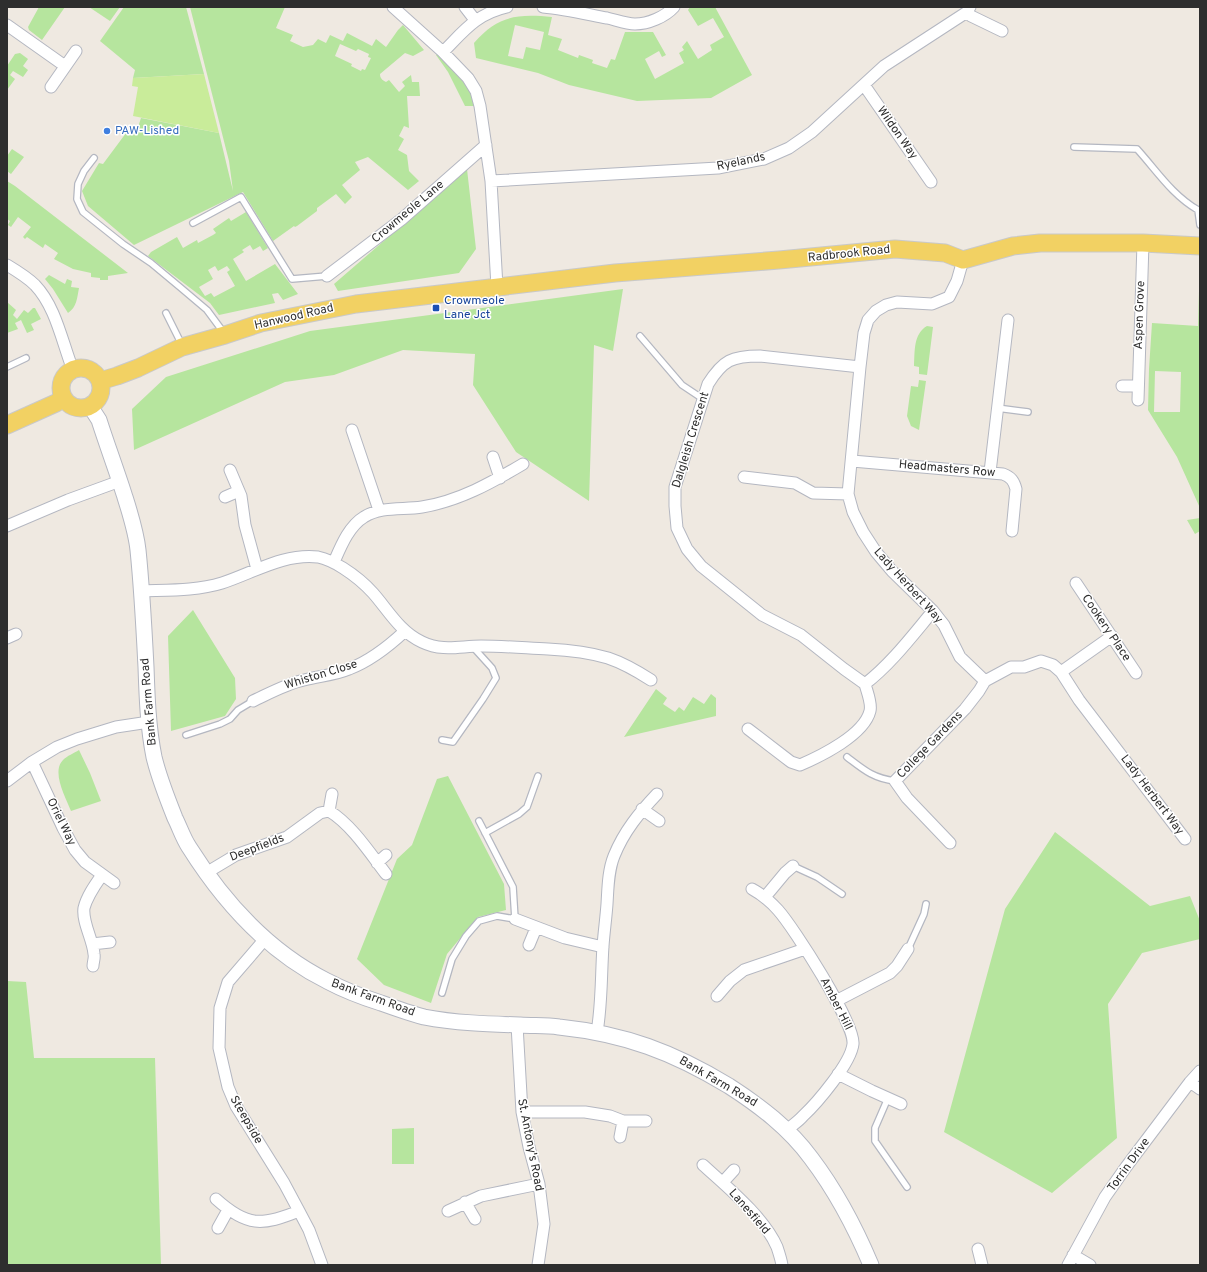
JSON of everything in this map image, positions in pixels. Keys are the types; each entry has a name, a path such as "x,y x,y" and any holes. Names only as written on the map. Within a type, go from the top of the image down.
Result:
{"main road":[{"path":"963,260 1013,246 1040,243 1143,243 1200,246"},
{"name":"Radbrook Road","path":"497,287 615,273 771,261 895,249 945,253 963,260"},
{"name":"Hanwood Road","path":"100,381 138,368 182,347 261,323 356,304 497,287"},
{"path":"73,370 88,370 96,375 100,381 99,397 90,406 75,408 62,398 60,393 62,380 67,373 73,370"},
{"path":"7,425 56,403 62,398"}],"street":[{"path":"393,7 443,52 468,78 476,91 480,106 491,181 497,287"},
{"path":"465,7 475,20"},
{"path":"443,52 475,20 488,12 507,7"},
{"path":"543,7 634,24 645,23 656,19 674,7"},
{"name":"Ryelands","path":"491,181 718,168 764,159 789,148 812,132 884,66 968,10 971,16 1002,31"},
{"path":"7,25 65,66"},
{"path":"51,87 76,51"},
{"name":"Wildon Way","path":"864,85 931,182"},
{"name":"Crowmeole Lane","path":"327,276 402,220 486,145"},
{"name":"Aspen Grove","path":"1138,400 1143,243"},
{"name":"Lady Herbert Way","path":"963,260 957,281 949,297 932,304 897,302 886,305 868,320 864,333 860,367 848,494 853,512 863,532 876,552 892,571 944,624 960,657 985,681 1011,667 1024,667 1041,661 1053,665 1061,672 1079,700 1185,839"},
{"path":"7,265 35,285 44,297 54,318 73,370"},
{"path":"990,472 1008,320"},
{"name":"Dalgleish Crescent","path":"860,367 760,356 744,356 728,361 717,370 708,384 675,488 674,506 677,528 687,549 701,566 762,615 801,635 865,684"},
{"path":"1122,386 1138,386"},
{"name":"Bank Farm Road","path":"90,406 99,420 134,525 138,548 142,591 149,722 155,760 166,796 186,844 206,873 237,911 265,939 296,963 326,981 357,995 383,1004 420,1016 444,1020 556,1026 626,1038 680,1059 707,1073 764,1109 787,1130 810,1155 850,1218 871,1265"},
{"path":"352,430 379,510"},
{"path":"493,458 500,478"},
{"name":"Headmasters Row","path":"852,460 1003,474 1014,482 1016,489 1012,531"},
{"path":"334,562 351,528 364,517 379,510 422,507 453,499 477,490 523,464"},
{"path":"230,470 241,496 249,539 257,569"},
{"path":"744,477 795,483 813,493 848,494"},
{"path":"7,526 68,500 120,481"},
{"path":"225,497 239,491"},
{"path":"142,591 192,590 222,583 257,569 297,558 319,557 334,562 356,576 373,593 389,614 405,631 422,642 438,647 523,647 576,651 594,654 624,664 651,680"},
{"name":"Cookery Place","path":"1076,583 1136,673"},
{"path":"748,729 791,762 800,765 832,749 854,734 865,721 870,710 869,698 865,684 886,665 933,612"},
{"name":"Whiston Close","path":"253,701 290,684 349,669 389,646 405,631"},
{"path":"1061,672 1112,636"},
{"name":"College Gardens","path":"950,843 908,798 895,781 965,709 985,681"},
{"path":"7,782 32,762 57,747 116,727 149,722"},
{"name":"Oriel Way","path":"32,762 75,850 85,862 114,883"},
{"path":"332,794 329,811 339,817 356,835 386,874"},
{"path":"597,1032 600,1011 603,947 610,872 613,857 630,825 642,809 658,794"},
{"path":"642,809 659,821"},
{"name":"Deepfields","path":"206,873 236,855 287,837 320,813 329,811"},
{"path":"377,862 386,855"},
{"path":"765,896 793,866"},
{"path":"93,966 94,955 92,944 86,928 84,909 90,892 102,875"},
{"name":"Amber Hill","path":"752,889 765,896 791,926 836,1001 850,1029 853,1044 847,1061 838,1074 803,1117 787,1130"},
{"path":"514,920 565,938 603,947"},
{"path":"529,945 536,928"},
{"name":"Steepside","path":"265,939 228,982 220,1008 219,1048 228,1088 236,1106 284,1182 309,1230 322,1265"},
{"path":"92,944 110,942"},
{"path":"717,996 730,981 744,970 805,949"},
{"path":"836,1001 890,973 897,966 908,949"},
{"name":"St. Antony's Road","path":"516,1025 522,1112 529,1147 539,1184 544,1224 538,1265"},
{"name":"Torrin Drive","path":"1070,1260 1109,1191 1190,1082 1200,1071"},
{"path":"838,1074 901,1104"},
{"path":"1190,1082 1200,1089"},
{"path":"522,1112 585,1112 610,1116 623,1121 646,1121"},
{"path":"620,1137 623,1121"},
{"name":"Lanesfield","path":"703,1164 748,1208 770,1234 777,1247 782,1265"},
{"name":"Lanesfield","path":"723,1182 734,1170"},
{"path":"448,1211 481,1196 539,1184"},
{"path":"216,1199 228,1210 242,1218 259,1222 279,1219 299,1211"},
{"path":"466,1202 474,1219"},
{"path":"218,1228 228,1210"},
{"path":"978,1249 982,1265"},
{"path":"1070,1260 1090,1265"}],"lane":[{"path":"1074,147 1137,149 1174,193 1198,210 1200,225"},
{"path":"94,158 84,171 78,184 77,199 83,212 151,264 207,310 225,335"},
{"path":"193,223 241,197 292,279 327,276"},
{"path":"166,313 182,347"},
{"path":"640,336 682,384 704,399"},
{"path":"7,368 26,358"},
{"path":"997,408 1028,412"},
{"path":"442,740 453,742 496,678 495,672 473,647"},
{"path":"186,735 220,724 230,719 238,710 253,701"},
{"path":"847,757 871,775 884,780 895,781"},
{"path":"485,833 519,814 527,807 538,776"},
{"path":"442,993 452,959 466,936 478,921 497,916 514,920 513,887 479,821"},
{"path":"793,866 817,877 842,894"},
{"path":"908,949 922,920 926,904"},
{"path":"888,1098 875,1128 875,1142 907,1187"}],"green space":[{"path":"39,7 65,7 42,40 29,30 28,27"},
{"path":"89,7 120,7 110,21"},
{"path":"124,7 186,7 204,74 133,78 135,70 100,41"},
{"path":"190,7 285,7 276,28 293,35 290,41 303,47 313,45 318,39 326,43 330,35 343,41 347,33 372,46 376,39 386,47 403,25 424,50 413,56 405,53 380,74 382,80 386,82 389,80 399,92 405,86 402,82 411,75 412,82 419,82 420,96 407,96 409,128 404,126 399,136 404,139 398,150 407,155 409,171 419,181 408,190 368,157 355,162 360,170 342,185 352,197 345,204 336,194 317,208 317,211 297,226 294,226 273,241 243,192 134,245 88,206 82,191 99,163 103,164 132,125 138,127 141,118 219,133 233,191 229,161","holes":["340,44 356,51 358,49 369,54 368,57 371,58 365,70 362,69 361,71 351,66 352,64 335,56"]},
{"path":"690,7 715,7 752,75 711,98 637,101 569,85 538,73 476,58 474,43 483,34 500,22 509,18 529,16 552,17 548,35 562,39 558,50 578,58 579,55 593,60 592,63 607,68 611,59 615,60 625,32 653,32 666,55 662,57 659,51 645,59 655,79 684,63 679,53 684,50 682,47 687,41 698,59 712,50 710,45 724,37 713,18 698,26 688,10","holes":["515,25 544,32 540,50 526,47 523,59 508,56"]},
{"path":"439,52 465,80 477,105 465,106 448,72 436,55"},
{"path":"20,53 28,59 23,66 28,70 23,77 13,71 10,75 15,79 7,90 7,66 15,54"},
{"path":"204,74 219,133 133,116 138,87 132,86 133,78"},
{"path":"12,149 24,157 11,174 7,171 7,156"},
{"path":"467,169 476,249 459,273 338,291 334,284"},
{"path":"7,181 128,273 108,276 108,280 100,280 100,278 91,277 91,273 73,269 54,259 58,253 45,244 43,248 27,237 25,239 23,237 31,227 18,217 11,227 8,225 10,221 7,219"},
{"path":"246,212 268,248 263,251 260,246 253,250 250,245 242,250 244,252 233,259 246,281 275,264 298,294 283,300 278,293 272,294 275,303 219,315 210,303 148,256 151,252 177,237 183,248 197,240 198,243 216,233 213,229 229,218 231,221","holes":["215,266 218,271 227,266 230,270 227,272 235,286 214,297 211,293 205,296 199,287 213,279 208,270"]},
{"path":"1200,256 1200,508 1177,457 1148,410 1152,323 1198,326","holes":["1155,371 1181,372 1180,412 1154,412"]},
{"path":"49,275 65,284 67,279 72,281 71,287 79,288 75,305 68,313 45,279"},
{"path":"623,289 613,351 594,345 589,501 516,452 473,385 475,354 403,350 334,375 285,382 134,450 132,409 166,377 310,331"},
{"path":"7,302 16,310 13,315 17,319 24,310 28,313 35,308 41,319 31,324 34,330 27,333 21,320 15,323 18,329 7,333"},
{"path":"927,326 933,327 927,375 919,374 919,367 914,366 917,338 922,329"},
{"path":"919,380 926,381 919,430 911,426 907,416 911,386 918,387"},
{"path":"1200,518 1200,531 1195,534 1187,520"},
{"path":"193,610 235,678 236,699 225,716 171,731 168,636"},
{"path":"656,689 667,698 663,704 675,712 679,707 684,711 693,697 704,704 711,694 716,698 716,716 624,737"},
{"path":"79,750 101,801 71,811 63,792 58,771 63,760"},
{"path":"448,776 504,884 506,910 478,917 447,954 431,1003 384,985 357,959 397,859 412,845 437,779"},
{"path":"1055,832 1150,906 1190,896 1200,921 1200,939 1142,953 1108,1004 1117,1138 1052,1193 944,1132 1005,909"},
{"path":"7,981 26,982 34,1058 155,1058 161,1265 7,1265"},
{"path":"414,1128 414,1164 392,1164 392,1129"}],"place":[{"name":"PAW-Lished","path":"107,131"},
{"name":"Crowmeole Lane Jct","path":"436,308"}]}
